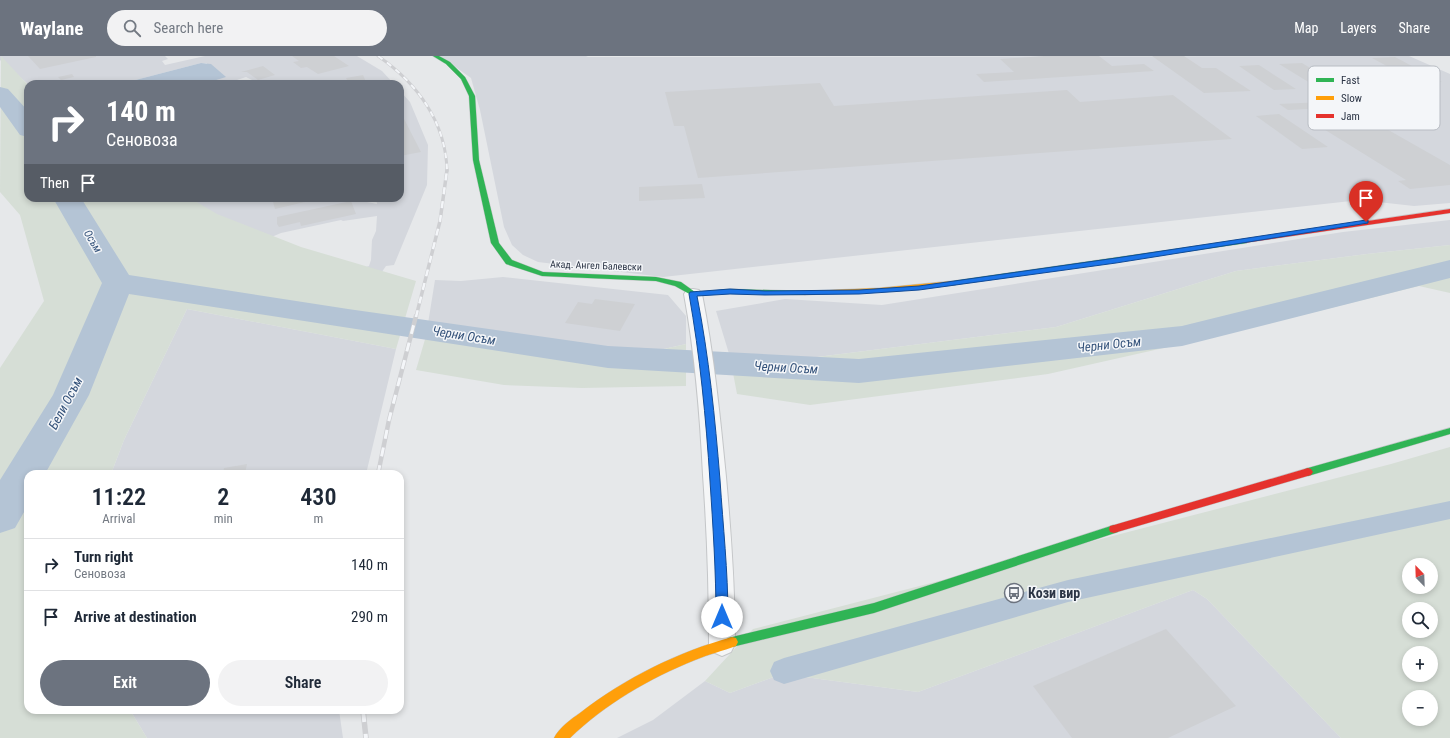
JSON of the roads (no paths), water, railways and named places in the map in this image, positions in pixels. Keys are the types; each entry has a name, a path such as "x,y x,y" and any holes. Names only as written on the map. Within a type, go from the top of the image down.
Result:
{"street":[{"name":"Акад. Ангел Балевски","path":"435,56 448,63 463,78 472,96 476,160 495,243 509,262 542,274 656,279 678,284 692,294"},
{"path":"722,644 722,577 710,413 702,341 692,294 730,291 765,293 859,292 919,288 1450,211"},
{"path":"562,738 572,726 615,696 666,666 722,644 874,608 1087,537 1450,431"}],"water":[{"path":"201,63 211,64 226,77 216,80 135,80"}],"waterway":[{"name":"Осъм","path":"0,94 15,109 24,124"},
{"name":"Осъм","path":"69,202 118,283"},
{"name":"Черни Осъм","path":"118,283 348,319 608,357 859,371 1182,336 1450,269"},
{"name":"Бели Осъм","path":"27,470 71,395 118,283"},
{"name":"Бели Осъм","path":"0,516 24,475"},
{"path":"784,671 1068,591 1450,510"}],"railway":[{"path":"378,56 405,78 427,105 441,136 447,170"},
{"path":"416,317 440,221 447,170"},
{"path":"379,470 389,420 416,316"},
{"path":"363,714 366,738"}],"place":[{"name":"Кози вир","path":"1014,593"}]}
